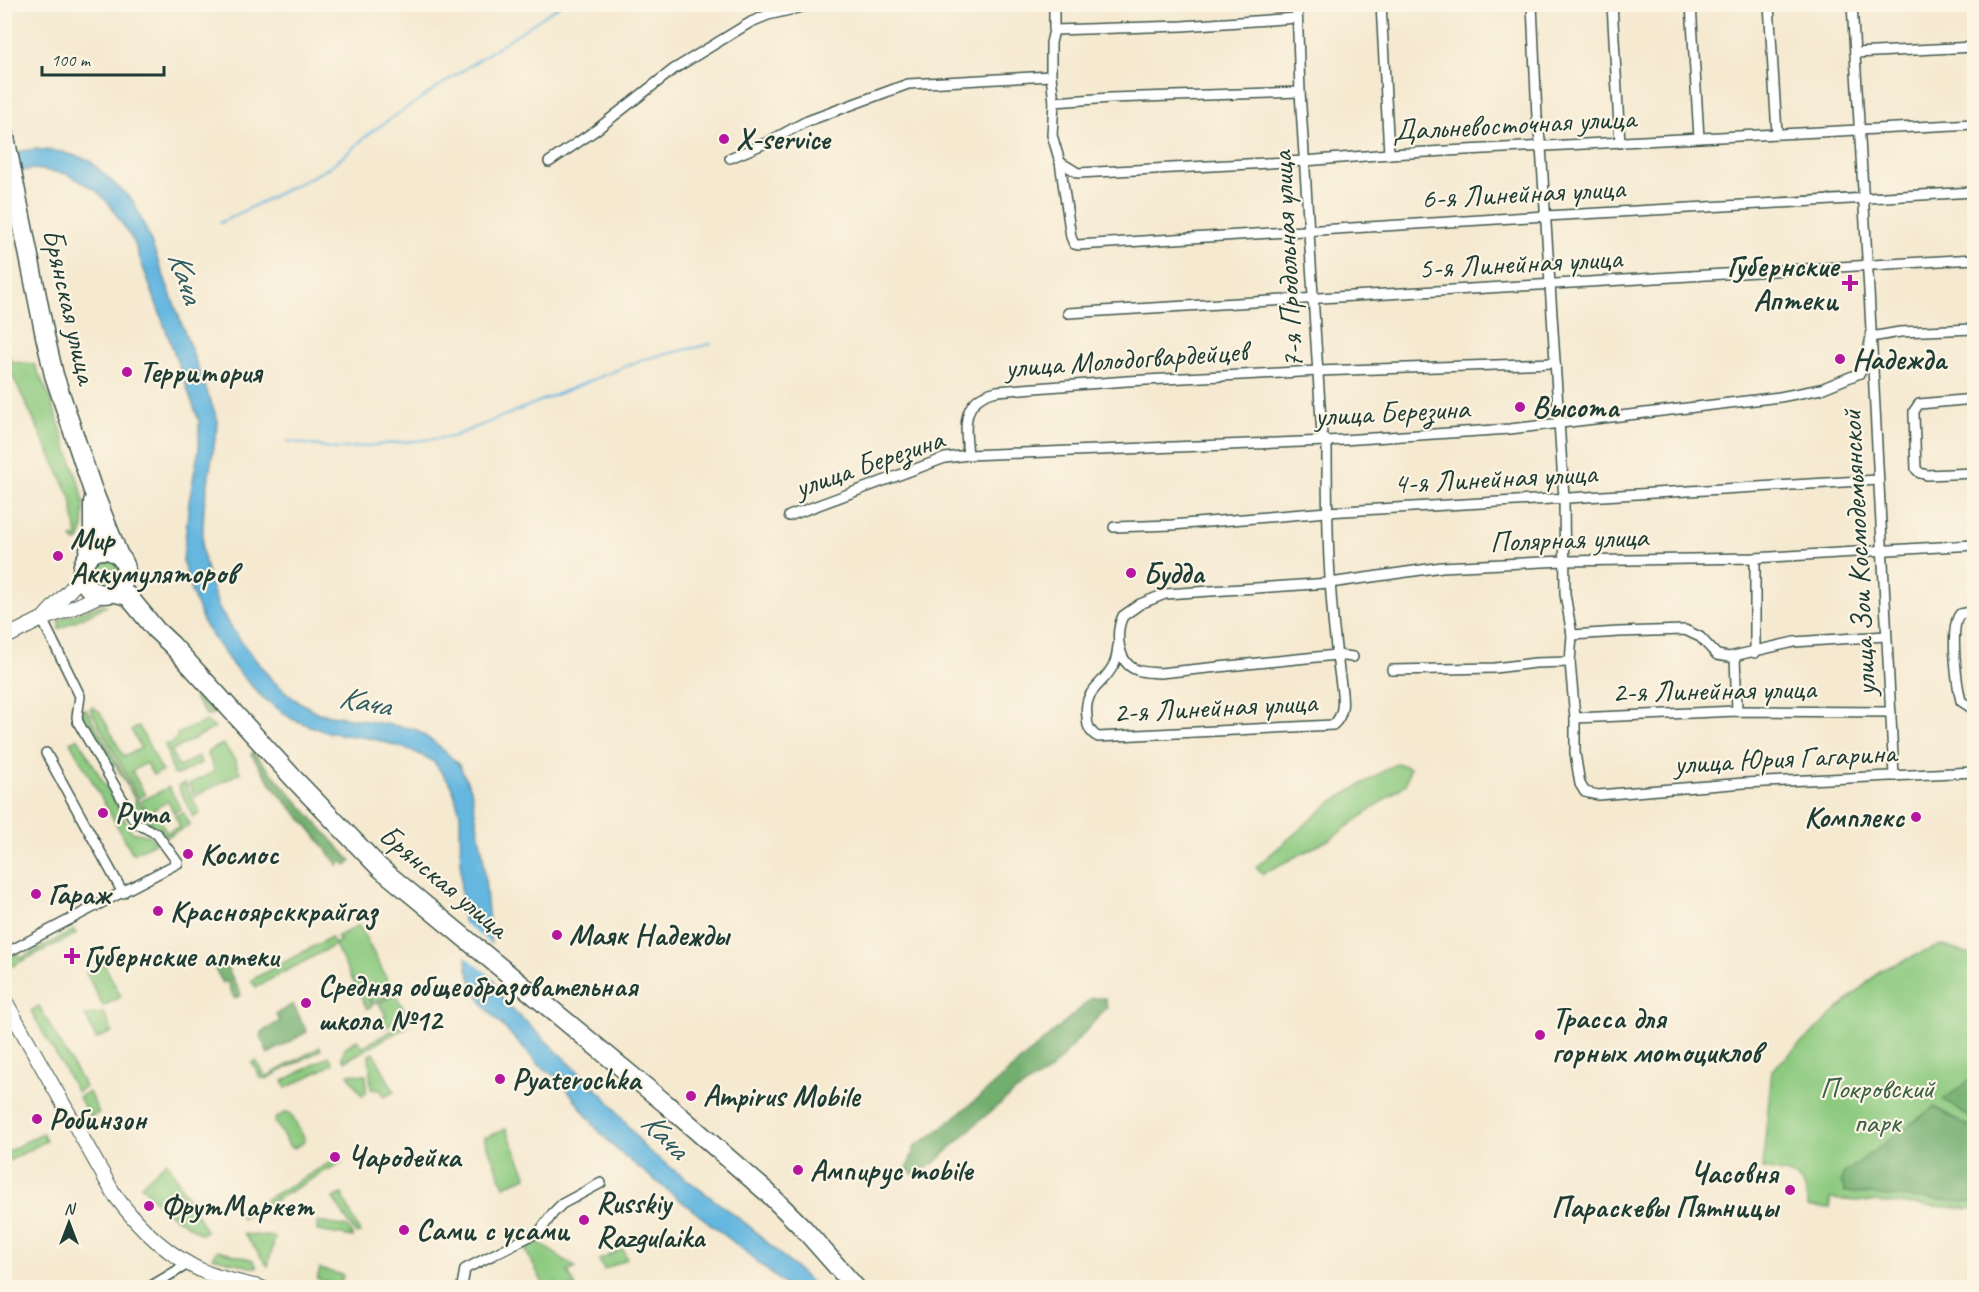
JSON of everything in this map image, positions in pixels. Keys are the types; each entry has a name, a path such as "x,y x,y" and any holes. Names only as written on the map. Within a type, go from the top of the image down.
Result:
{"highway":[{"name":"Брянская улица","path":"5,133 42,326 54,375 92,489 122,561 172,645"},
{"name":"Брянская улица","path":"92,489 94,522 85,567 90,588 128,597 156,630 367,856 666,1104 768,1193 856,1287"},
{"path":"85,567 93,554 106,550 122,561 124,581 121,586 108,593"}],"street":[{"path":"549,162 643,96 674,69 751,22 768,15 815,4"},
{"path":"1054,4 1054,30 1051,44 1054,102 1052,135 1060,162"},
{"name":"7-я Продольная улица","path":"1297,4 1300,92 1322,436 1327,441 1327,512 1336,655"},
{"path":"1381,4 1389,154"},
{"path":"1532,4 1537,117 1546,216 1564,498 1565,594 1572,635 1570,662 1575,718"},
{"path":"1612,4 1620,143"},
{"path":"1691,4 1698,138"},
{"path":"1769,4 1777,133"},
{"name":"улица Зои Космодемьянской","path":"1852,4 1894,776"},
{"path":"1054,30 1182,26 1298,18"},
{"path":"1855,53 1974,47"},
{"path":"730,158 768,142 805,122 908,84 1051,76"},
{"path":"1054,102 1300,92"},
{"name":"Дальневосточная улица","path":"1060,162 1078,173 1305,161 1389,154 1974,124"},
{"name":"6-я Линейная улица","path":"1060,162 1070,231 1074,244 1085,246 1192,237 1974,192"},
{"name":"5-я Линейная улица","path":"1068,313 1974,259"},
{"path":"1871,336 1974,329"},
{"name":"улица Березина","path":"789,516 945,458 968,455 1327,441 1510,429 1780,397 1821,389 1860,373 1866,363 1871,336"},
{"name":"улица Молодогвардейцев","path":"968,455 965,424 968,411 975,401 985,393 991,392 1127,381 1318,371 1555,363"},
{"path":"1974,399 1919,404 1914,415 1916,469 1920,473 1927,475 1974,473"},
{"name":"4-я Линейная улица","path":"1114,528 1327,512 1878,480"},
{"name":"Полярная улица","path":"1118,643 1123,616 1140,604 1165,594 1330,583 1442,567 1564,561 1755,558 1974,545"},
{"path":"1755,558 1755,652"},
{"path":"42,619 54,608 85,567"},
{"path":"4,638 42,619 108,593"},
{"path":"1974,611 1960,614 1955,624 1956,669 1961,701 1974,707"},
{"path":"4,954 178,863 157,834 136,823 78,722 80,696 42,619"},
{"path":"1572,635 1685,630 1700,637 1717,655 1735,657 1794,642 1886,636"},
{"path":"1118,643 1127,663 1138,671 1160,673 1336,655 1353,657"},
{"name":"2-я Линейная улица","path":"1118,643 1113,666 1086,700 1088,725 1091,733 1098,737 1333,725 1340,717 1343,707 1336,655"},
{"path":"1735,657 1737,711"},
{"path":"1392,670 1495,668 1534,663 1570,662"},
{"name":"2-я Линейная улица","path":"1575,718 1737,711 1891,712"},
{"name":"улица Юрия Гагарина","path":"1575,718 1575,753 1580,784 1585,792 1598,795 1744,783 1974,772"},
{"path":"46,753 123,893"},
{"path":"4,999 114,1194 127,1212 152,1237 188,1264 228,1280 262,1287"},
{"path":"460,1287 465,1269 540,1231 562,1204 601,1183"},
{"path":"147,1287 188,1264"}],"green space":[{"path":"4,347 12,362 34,364 50,397 82,492 83,530 79,541 76,542 72,538 77,537 71,498 5,360"},
{"path":"104,557 115,562 120,573 115,584 104,589 93,584 88,573 93,562"},
{"path":"100,605 108,605 59,629 59,620"},
{"path":"175,666 215,713 208,716 205,714 176,671 171,674 168,670"},
{"path":"93,707 100,712 124,757 141,748 131,730 139,726 162,771 153,775 146,763 132,771 145,795 139,798 90,709"},
{"path":"83,709 86,709 151,824 140,819 133,807 136,801 116,766 114,764 109,766 82,719"},
{"path":"206,721 215,728 171,751 179,767 199,756 201,763 178,775 173,774 165,744 177,738 177,734"},
{"path":"78,738 132,832 151,836 155,843 133,854 70,742"},
{"path":"223,744 235,760 240,773 195,796 189,784 215,771 207,752"},
{"path":"253,752 351,861 347,866 342,861 338,865 307,825 276,791 251,754"},
{"path":"1397,763 1410,768 1406,784 1330,839 1262,874 1256,867 1330,803"},
{"path":"185,783 200,813 193,817 178,786"},
{"path":"169,787 181,809 174,813 168,801 154,809 167,833 180,826 175,816 183,812 190,825 167,837 152,823 141,801"},
{"path":"359,925 394,993 373,1004 358,977 372,1006 367,1009 335,945 256,987 251,980 331,937 335,944 340,941 337,937"},
{"path":"74,930 76,934 8,968 5,960 13,955 19,954 21,958"},
{"name":"Покровский парк","path":"1941,945 1974,956 1974,1209 1830,1199 1830,1208 1808,1207 1807,1196 1800,1181 1789,1174 1762,1169 1772,1070 1881,970"},
{"path":"220,959 226,965 241,994 238,997 234,998 227,981 223,983 212,964"},
{"path":"104,964 121,997 103,1006 86,973"},
{"path":"396,994 407,1016 384,1028 380,1019 386,1016 379,1003"},
{"path":"1092,998 1105,998 1107,1007 1050,1071 1013,1093 936,1162 915,1175 907,1169 915,1146 983,1094"},
{"path":"293,1004 307,1032 268,1054 260,1036 262,1032 280,1021 276,1014"},
{"path":"39,1006 85,1087 77,1092 31,1011"},
{"path":"104,1013 112,1032 96,1039 85,1015"},
{"path":"406,1023 408,1026 345,1061 342,1058 345,1047 357,1040 362,1047"},
{"path":"320,1047 321,1050 266,1079 261,1078 252,1063 256,1061 266,1077"},
{"path":"374,1053 394,1092 384,1097 381,1090 371,1089 369,1055"},
{"path":"329,1056 333,1064 286,1088 283,1081"},
{"path":"348,1074 366,1075 366,1093 362,1096"},
{"path":"1974,1077 1974,1120 1943,1100"},
{"path":"89,1092 99,1113 90,1117 79,1097"},
{"path":"1934,1107 1974,1129 1974,1203 1845,1192 1841,1181 1843,1174"},
{"path":"286,1112 290,1113 305,1139 303,1143 294,1148 290,1147 275,1122 276,1118"},
{"path":"506,1129 527,1177 504,1186 484,1138"},
{"path":"42,1133 46,1141 5,1163 5,1153"},
{"path":"340,1157 342,1162 242,1219 240,1214"},
{"path":"167,1161 206,1231 201,1234 162,1209 141,1185"},
{"path":"342,1194 360,1233 356,1234 333,1198"},
{"path":"318,1222 348,1227 353,1237 317,1231"},
{"path":"244,1234 275,1237 268,1266"},
{"path":"538,1242 576,1268 568,1272 576,1287 558,1287 556,1283 545,1287 526,1251 527,1247"},
{"path":"623,1249 627,1259 604,1270 599,1260"},
{"path":"218,1250 253,1260 257,1267 212,1257"},
{"path":"320,1269 343,1275 340,1285 317,1279"}],"water":[{"name":"Кача","path":"34,149 62,152 89,160 133,201 148,234 218,421 204,506 202,550 220,611 272,680 294,699 318,713 415,729 438,745 459,765 471,789 483,856 494,982 505,1002 607,1099 646,1149 749,1226 816,1287 787,1287 619,1152 596,1128 557,1078 539,1065 485,1007 467,969 461,891 460,814 452,786 433,761 411,750 374,739 326,732 292,719 261,696 234,667 205,626 191,591 183,561 189,502 199,448 199,421 134,242 110,205 96,190 67,174 35,169 5,173 5,154"}],"pier":[{"path":"461,921 494,947 499,983 463,954"}],"waterway":[{"path":"220,223 325,170 371,132 562,4"},
{"path":"287,441 337,449 452,437 644,359 711,344"}],"place":[{"name":"X-service","path":"724,139"},
{"name":"Губернские Аптеки","path":"1850,283"},
{"name":"Надежда","path":"1840,359"},
{"name":"Территория","path":"127,372"},
{"name":"Высота","path":"1520,407"},
{"name":"Мир Аккумуляторов","path":"58,556"},
{"name":"Будда","path":"1131,573"},
{"name":"Рута","path":"103,813"},
{"name":"Комплекс","path":"1916,817"},
{"name":"Космос","path":"188,854"},
{"name":"Гараж","path":"36,894"},
{"name":"Красноярсккрайгаз","path":"158,911"},
{"name":"Маяк Надежды","path":"557,935"},
{"name":"Губернские аптеки","path":"72,956"},
{"name":"Средняя общеобразовательная школа №12","path":"306,1003"},
{"name":"Трасса для горных мотоциклов","path":"1540,1035"},
{"name":"Pyaterochka","path":"500,1079"},
{"name":"Ampirus Mobile","path":"691,1096"},
{"name":"Робинзон","path":"37,1119"},
{"name":"Чародейка","path":"335,1157"},
{"name":"Ампирус mobile","path":"798,1170"},
{"name":"Часовня Параскевы Пятницы","path":"1790,1190"},
{"name":"ФрутМаркет","path":"149,1206"},
{"name":"Russkiy Razgulaika","path":"584,1220"},
{"name":"Сами с усами","path":"404,1230"}]}
